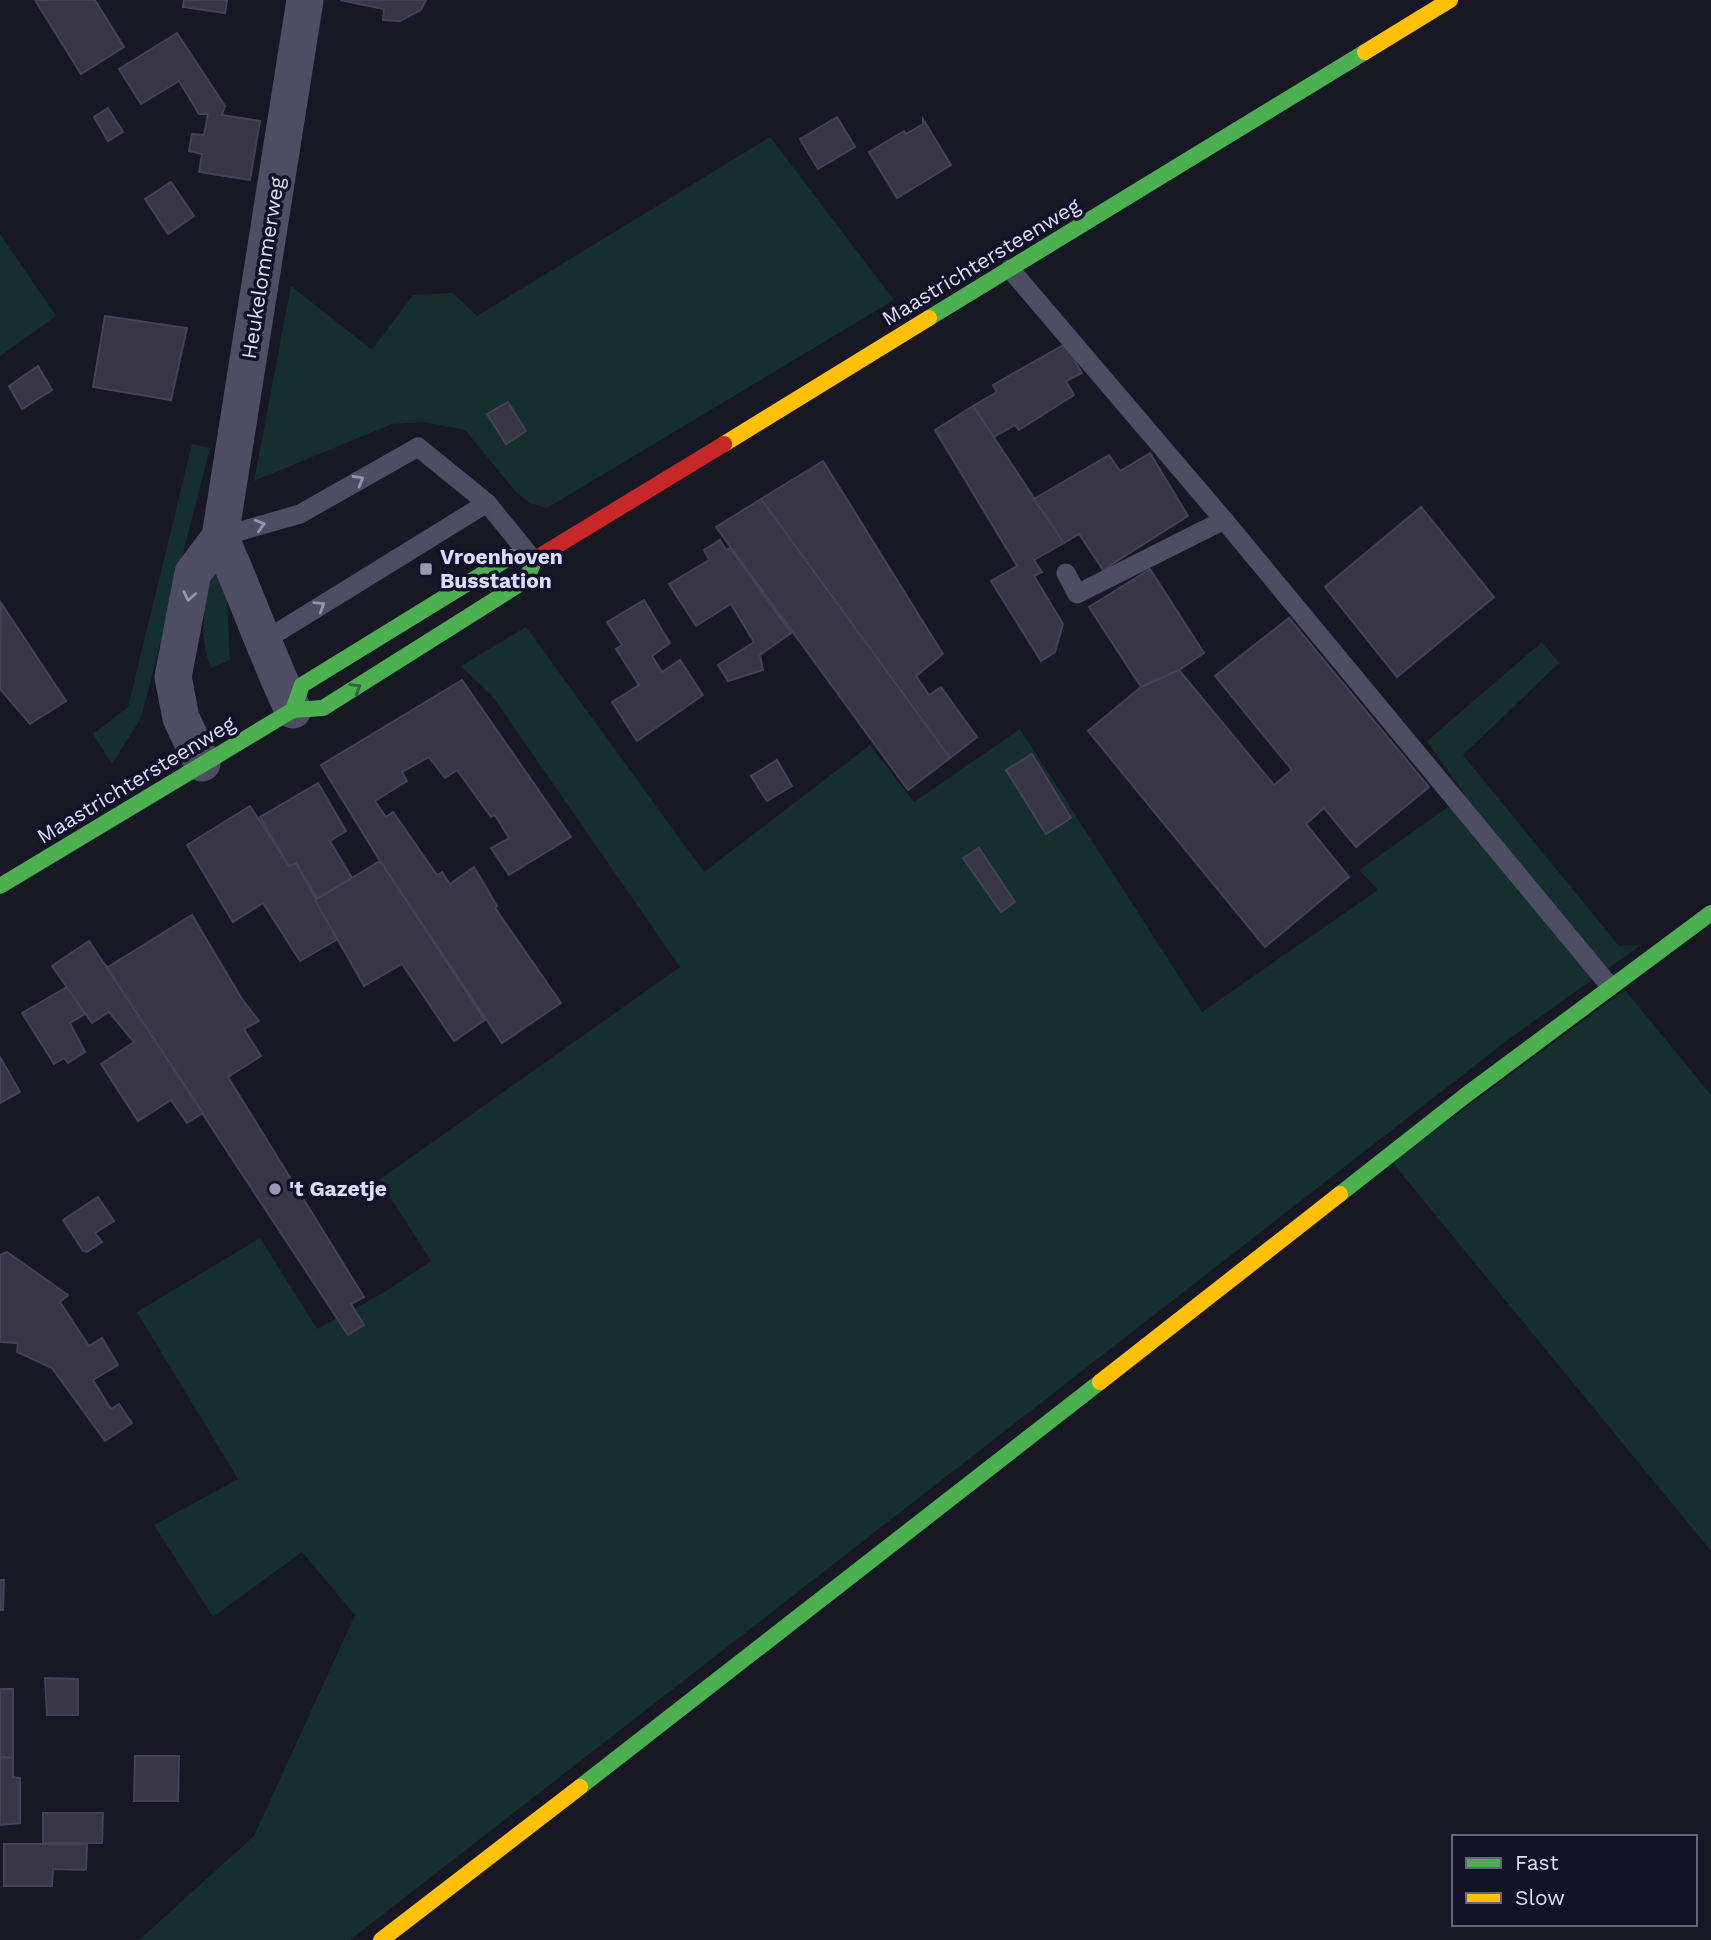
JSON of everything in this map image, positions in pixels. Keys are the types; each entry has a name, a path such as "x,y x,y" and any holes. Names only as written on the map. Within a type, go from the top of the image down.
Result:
{"main road":[{"name":"Maastrichtersteenweg","path":"293,709 302,685 510,558 534,560 1450,0"},
{"name":"Maastrichtersteenweg","path":"0,886 293,709 323,708 526,580 534,560"},
{"path":"381,1940 715,1685 1609,985 1711,913"}],"street":[{"name":"Heukelommerweg","path":"202,764 181,718 173,677 193,573 220,537 305,0"},
{"path":"220,537 246,596 262,642 293,709"}],"lane":[{"path":"1010,269 1224,520 1609,985"},
{"path":"220,537 300,514 418,447 486,503 534,560"},
{"path":"262,642 486,503"},
{"path":"1066,573 1077,594 1224,520"}],"green space":[{"path":"770,137 894,300 547,508 530,503 516,492 465,430 425,422 392,424 254,481 291,286 372,350 413,295 453,293 477,316"},
{"path":"0,234 56,316 0,356"},
{"path":"192,444 210,448 141,718 112,764 93,734 128,707"},
{"path":"219,571 226,580 230,660 211,668 203,633 212,575"},
{"path":"526,627 704,872 870,745 914,802 1020,729 1202,1012 1378,890 1359,870 1465,795 1427,741 1542,642 1559,663 1463,755 1619,946 1641,945 1509,1039 350,1940 139,1940 254,1836 355,1615 302,1552 213,1617 154,1525 238,1479 137,1312 260,1238 317,1329 383,1293 431,1261 379,1180 680,967 493,697 461,666"},
{"path":"1625,990 1711,1095 1711,1551 1392,1162"}],"building":[{"path":"35,0 95,0 124,47 81,74"},
{"path":"184,0 227,0 225,13 183,7"},
{"path":"340,0 426,0 421,10 400,21 383,20 384,9"},
{"path":"177,33 225,106 222,115 260,121 250,180 199,172 202,154 189,151 192,134 204,135 208,114 199,114 179,81 141,104 119,69"},
{"path":"108,108 123,132 108,141 94,117"},
{"path":"837,117 855,147 818,169 800,139"},
{"path":"923,119 951,165 897,198 869,152 904,131 906,134 923,124"},
{"path":"171,182 194,216 168,234 145,199"},
{"path":"105,316 187,328 171,400 93,387"},
{"path":"1065,344 1082,373 1066,381 1074,395 1019,430 1015,425 994,437 973,406 997,392 993,385"},
{"path":"38,366 52,390 22,409 9,386"},
{"path":"508,402 526,431 506,444 487,414"},
{"path":"973,406 1064,543 1034,560 1042,572 1034,576 1063,624 1055,652 1041,661 991,581 1017,566 935,430"},
{"path":"1150,453 1188,516 1103,570 1079,534 1064,543 1034,499 1109,455 1120,471"},
{"path":"823,461 943,654 916,676 929,695 941,687 977,737 950,758 761,499"},
{"path":"761,499 950,758 908,790 716,527"},
{"path":"1421,507 1494,597 1397,677 1325,587"},
{"path":"720,540 726,550 730,548 791,633 760,655 763,670 728,681 718,665 754,642 731,604 696,626 669,584 709,560 704,550"},
{"path":"1150,569 1204,653 1179,670 1141,687 1089,607"},
{"path":"644,600 670,643 652,656 662,672 680,660 703,695 637,741 612,702 639,685 616,649 622,645 607,622"},
{"path":"1,603 66,701 30,724 0,689"},
{"path":"1289,618 1429,787 1356,847 1324,808 1306,824 1349,877 1265,947 1088,731 1141,687 1179,670 1274,785 1292,770 1215,676"},
{"path":"462,680 571,837 509,875 491,848 509,838 495,815 491,817 457,770 445,778 429,757 402,772 407,781 375,801 386,817 393,812 437,875 442,872 450,884 474,867 497,906 495,908 561,1003 502,1043 380,861 321,765"},
{"path":"1032,754 1071,818 1046,834 1006,770"},
{"path":"777,760 792,786 767,801 751,776"},
{"path":"318,783 346,831 330,841 352,878 318,899 296,863 289,866 260,817"},
{"path":"250,806 289,866 296,863 338,939 300,961 263,903 233,922 187,845"},
{"path":"979,848 1015,902 1001,912 963,858"},
{"path":"380,861 485,1020 454,1041 402,964 364,986 315,900"},
{"name":"'t Gazetje","path":"192,915 242,999 259,1021 244,1029 261,1056 228,1077 364,1297 351,1304 364,1325 348,1335 104,964 108,967"},
{"path":"89,941 203,1113 187,1123 171,1100 138,1121 101,1064 134,1042 109,1012 92,1023 52,966"},
{"path":"67,987 85,1014 70,1023 85,1052 68,1063 64,1058 54,1064 22,1013"},
{"path":"0,1057 20,1092 0,1103"},
{"path":"98,1197 114,1221 95,1233 102,1242 87,1252 83,1251 63,1220"},
{"path":"7,1252 68,1295 60,1302 89,1346 102,1338 118,1365 93,1380 111,1409 119,1404 132,1423 105,1441 52,1368 17,1352 18,1343 0,1342 0,1255"},
{"path":"0,1580 4,1580 3,1610 0,1610"},
{"path":"45,1678 78,1679 78,1715 47,1715"},
{"path":"0,1689 13,1689 13,1758 0,1757"},
{"path":"135,1756 179,1756 178,1801 134,1801"},
{"path":"0,1757 13,1758 13,1777 20,1778 20,1823 0,1825"},
{"path":"43,1813 103,1813 102,1843 43,1843"},
{"path":"4,1844 87,1844 86,1870 53,1869 52,1886 4,1886"}],"traffic: fast":[{"path":"929,318 1365,52"},
{"path":"293,710 302,685 510,557 534,560"},
{"path":"0,886 293,710 323,708 526,580 535,559"},
{"path":"1340,1194 1466,1095 1711,913"},
{"path":"580,1787 1100,1382"}],"traffic: slow":[{"path":"1365,52 1450,0"},
{"path":"724,444 929,318"},
{"path":"1100,1382 1340,1194"},
{"path":"381,1940 580,1787"}],"traffic: jam":[{"path":"535,559 724,444"}],"place":[{"name":"Vroenhoven Busstation","path":"426,569"},
{"name":"'t Gazetje","path":"275,1189"}]}
